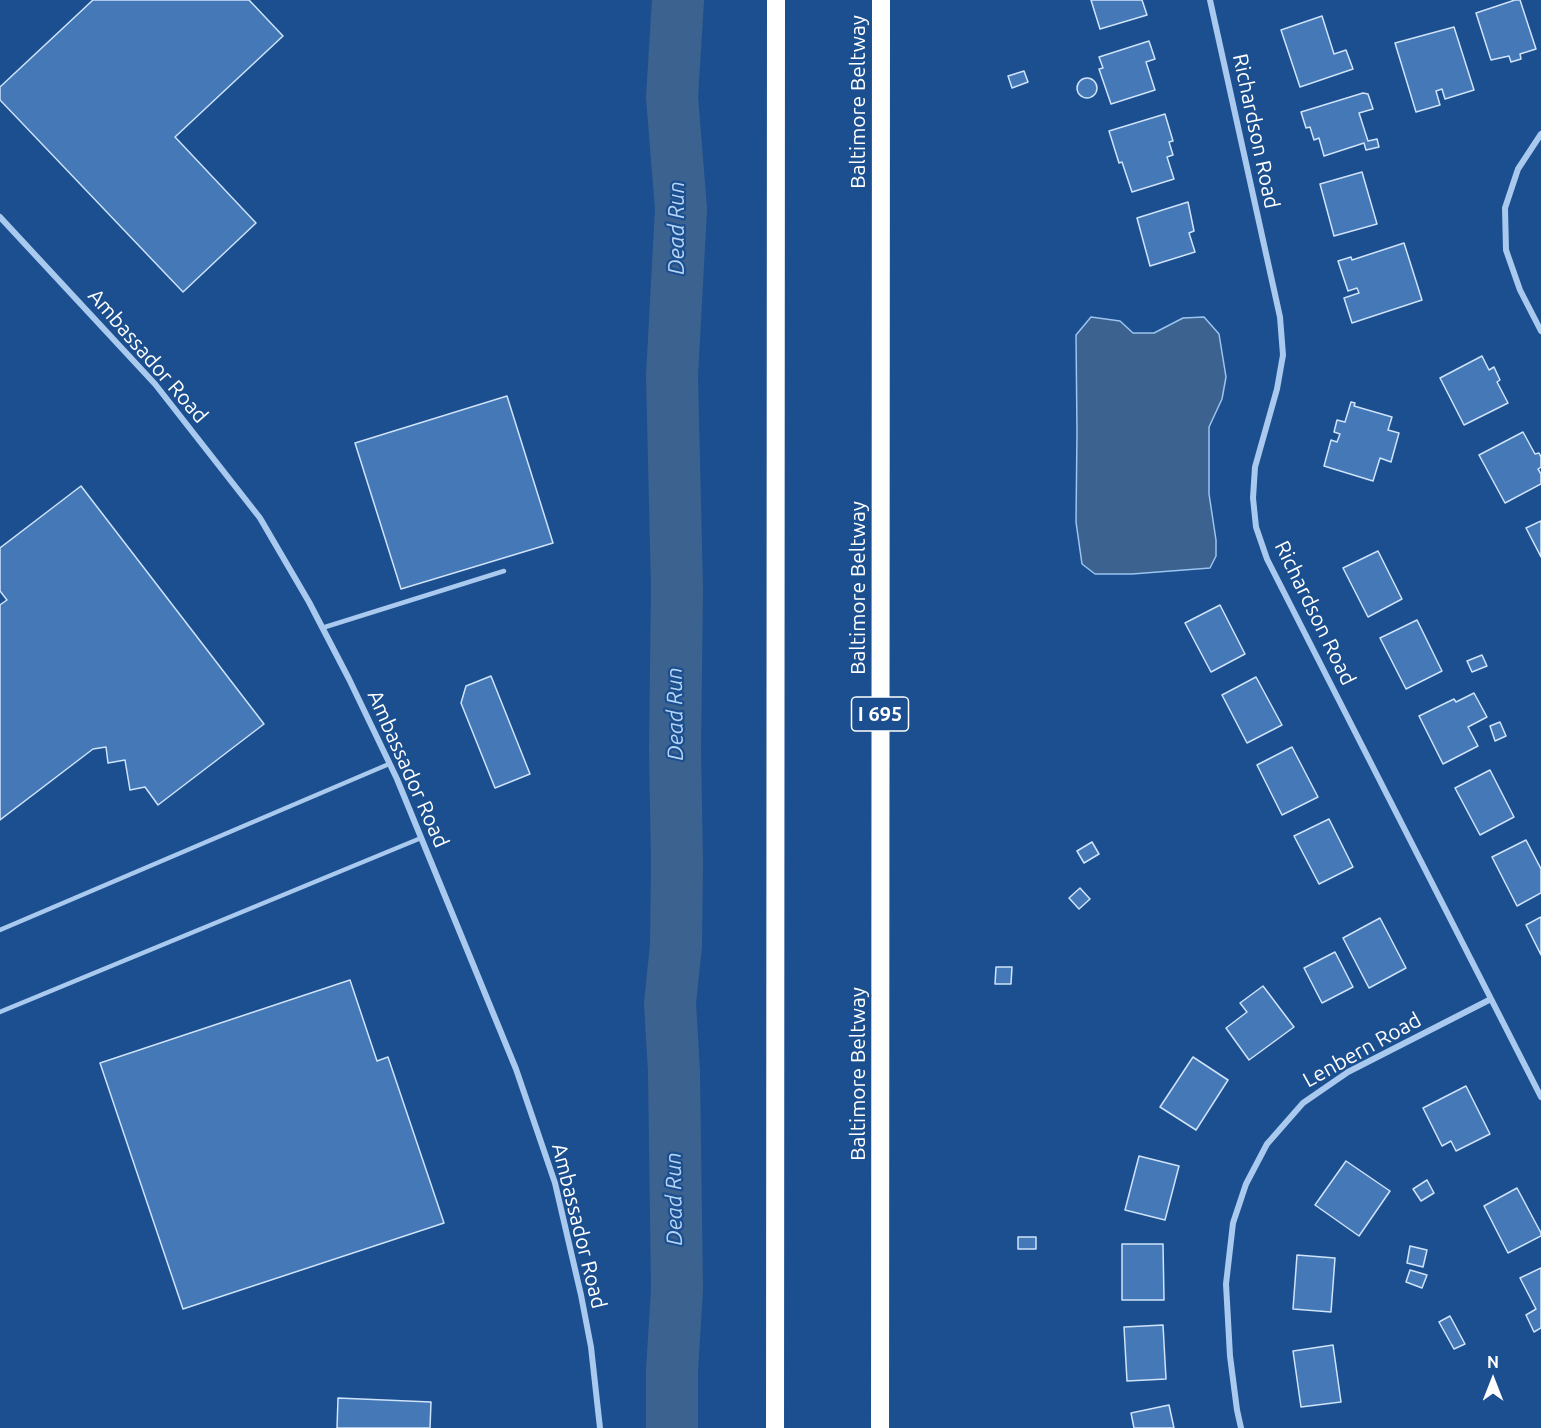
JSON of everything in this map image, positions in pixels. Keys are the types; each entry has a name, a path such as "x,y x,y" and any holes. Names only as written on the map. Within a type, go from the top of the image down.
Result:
{"highway":[{"path":"775,1428 776,0"},
{"name":"Baltimore Beltway","path":"880,1428 881,0"}],"street":[{"name":"Richardson Road","path":"1210,0 1280,317 1283,356 1277,389 1255,467 1253,498 1256,527 1267,559 1541,1097"},
{"path":"1541,134 1518,169 1505,208 1506,250 1520,290 1541,331"},
{"name":"Ambassador Road","path":"0,218 155,384 260,519 309,602 349,679 390,764 516,1069 555,1183 591,1347 600,1428"},
{"name":"Lenbern Road","path":"1241,1428 1230,1356 1226,1284 1233,1223 1246,1184 1267,1144 1303,1103 1348,1072 1491,999"}],"lane":[{"path":"322,628 504,571"},
{"path":"0,930 390,764"},
{"path":"0,1012 421,838"}],"water":[{"path":"1091,317 1120,321 1133,333 1154,333 1183,318 1204,317 1219,334 1226,377 1222,399 1209,427 1209,494 1216,540 1216,556 1210,568 1132,574 1095,574 1082,564 1076,522 1076,335"}],"building":[{"path":"93,0 249,0 283,36 175,137 256,223 183,292 0,100 0,87"},
{"path":"1091,0 1142,0 1147,15 1100,29"},
{"path":"1520,0 1536,49 1520,54 1521,59 1511,62 1509,56 1491,60 1476,13"},
{"path":"1322,16 1334,54 1346,50 1353,69 1300,87 1281,30"},
{"path":"1454,27 1474,90 1445,99 1442,89 1436,91 1440,105 1416,112 1395,43"},
{"path":"1149,41 1155,59 1146,62 1155,90 1111,104 1099,69 1103,68 1099,57"},
{"path":"1024,71 1028,82 1012,88 1008,76"},
{"path":"1087,78 1094,81 1097,88 1094,95 1087,98 1080,95 1077,88 1080,81"},
{"path":"1363,93 1368,94 1373,109 1359,113 1368,141 1377,139 1379,147 1366,150 1364,143 1324,156 1319,138 1314,140 1310,127 1306,128 1301,112"},
{"path":"1165,114 1173,141 1169,142 1173,155 1167,157 1174,179 1132,192 1122,162 1119,163 1109,131"},
{"path":"1362,172 1377,224 1334,236 1320,184"},
{"path":"1188,202 1194,231 1189,233 1195,252 1150,266 1137,218"},
{"path":"1404,243 1422,300 1352,323 1344,298 1359,293 1357,288 1348,291 1338,261 1351,257 1352,260"},
{"path":"1482,356 1489,370 1494,367 1500,380 1497,382 1508,403 1464,425 1440,378"},
{"path":"507,396 553,543 401,589 355,443"},
{"path":"1351,402 1355,403 1354,406 1392,417 1388,430 1399,433 1391,462 1380,458 1373,481 1324,466 1331,440 1337,442 1340,434 1334,432 1337,420 1345,422"},
{"path":"1523,432 1535,454 1539,453 1541,457 1541,467 1538,469 1541,474 1541,484 1505,503 1479,455"},
{"path":"81,486 264,724 158,805 145,787 130,790 125,760 108,763 106,747 93,749 0,820 0,605 7,600 0,591 0,548"},
{"path":"1541,521 1541,557 1526,528"},
{"path":"1378,551 1402,599 1368,617 1343,568"},
{"path":"1220,605 1245,654 1211,672 1185,623"},
{"path":"1417,620 1442,671 1406,689 1380,638"},
{"path":"1482,655 1487,666 1472,672 1467,661"},
{"path":"491,676 530,774 495,788 461,703 466,686"},
{"path":"1256,677 1282,725 1247,743 1222,695"},
{"path":"1474,693 1487,717 1468,727 1478,746 1443,764 1419,716 1454,699 1456,702"},
{"path":"1500,722 1506,736 1495,741 1490,726"},
{"path":"1292,747 1318,797 1282,815 1257,765"},
{"path":"1490,770 1514,817 1480,835 1455,788"},
{"path":"1329,819 1353,867 1319,884 1294,836"},
{"path":"1526,840 1541,869 1541,893 1517,906 1492,857"},
{"path":"1092,842 1099,854 1084,863 1077,851"},
{"path":"1080,888 1090,899 1079,909 1069,898"},
{"path":"1541,917 1541,955 1526,925"},
{"path":"1380,918 1406,968 1369,988 1343,938"},
{"path":"1335,952 1353,987 1322,1003 1304,968"},
{"path":"996,967 1012,967 1011,984 995,984"},
{"path":"350,980 377,1061 388,1057 444,1223 183,1309 100,1063"},
{"path":"1263,986 1294,1027 1249,1060 1226,1028 1247,1012 1240,1003"},
{"path":"1193,1057 1228,1080 1196,1130 1160,1107"},
{"path":"1466,1086 1490,1134 1456,1151 1451,1141 1442,1146 1423,1108"},
{"path":"1139,1156 1179,1166 1165,1220 1125,1210"},
{"path":"1346,1161 1390,1191 1359,1236 1315,1205"},
{"path":"1427,1180 1434,1193 1421,1201 1413,1189"},
{"path":"1517,1188 1541,1236 1508,1253 1484,1206"},
{"path":"1018,1237 1036,1237 1036,1249 1018,1249"},
{"path":"1122,1244 1163,1244 1164,1300 1122,1300"},
{"path":"1410,1246 1427,1250 1423,1267 1407,1263"},
{"path":"1297,1255 1335,1258 1331,1312 1293,1309"},
{"path":"1541,1268 1541,1328 1534,1332 1526,1315 1536,1309 1520,1278"},
{"path":"1410,1270 1427,1275 1422,1288 1406,1282"},
{"path":"1450,1316 1465,1344 1454,1349 1439,1322"},
{"path":"1163,1325 1166,1379 1127,1381 1124,1327"},
{"path":"1333,1345 1341,1402 1301,1407 1293,1351"},
{"path":"338,1398 431,1402 430,1428 337,1428"},
{"path":"1169,1405 1174,1428 1134,1428 1131,1413"}],"waterway":[{"name":"Dead Run","path":"672,1428 672,1371 677,1289 674,1072 670,1003 676,946 677,864 675,749 677,588 672,376 681,209 672,97 678,0"}]}
